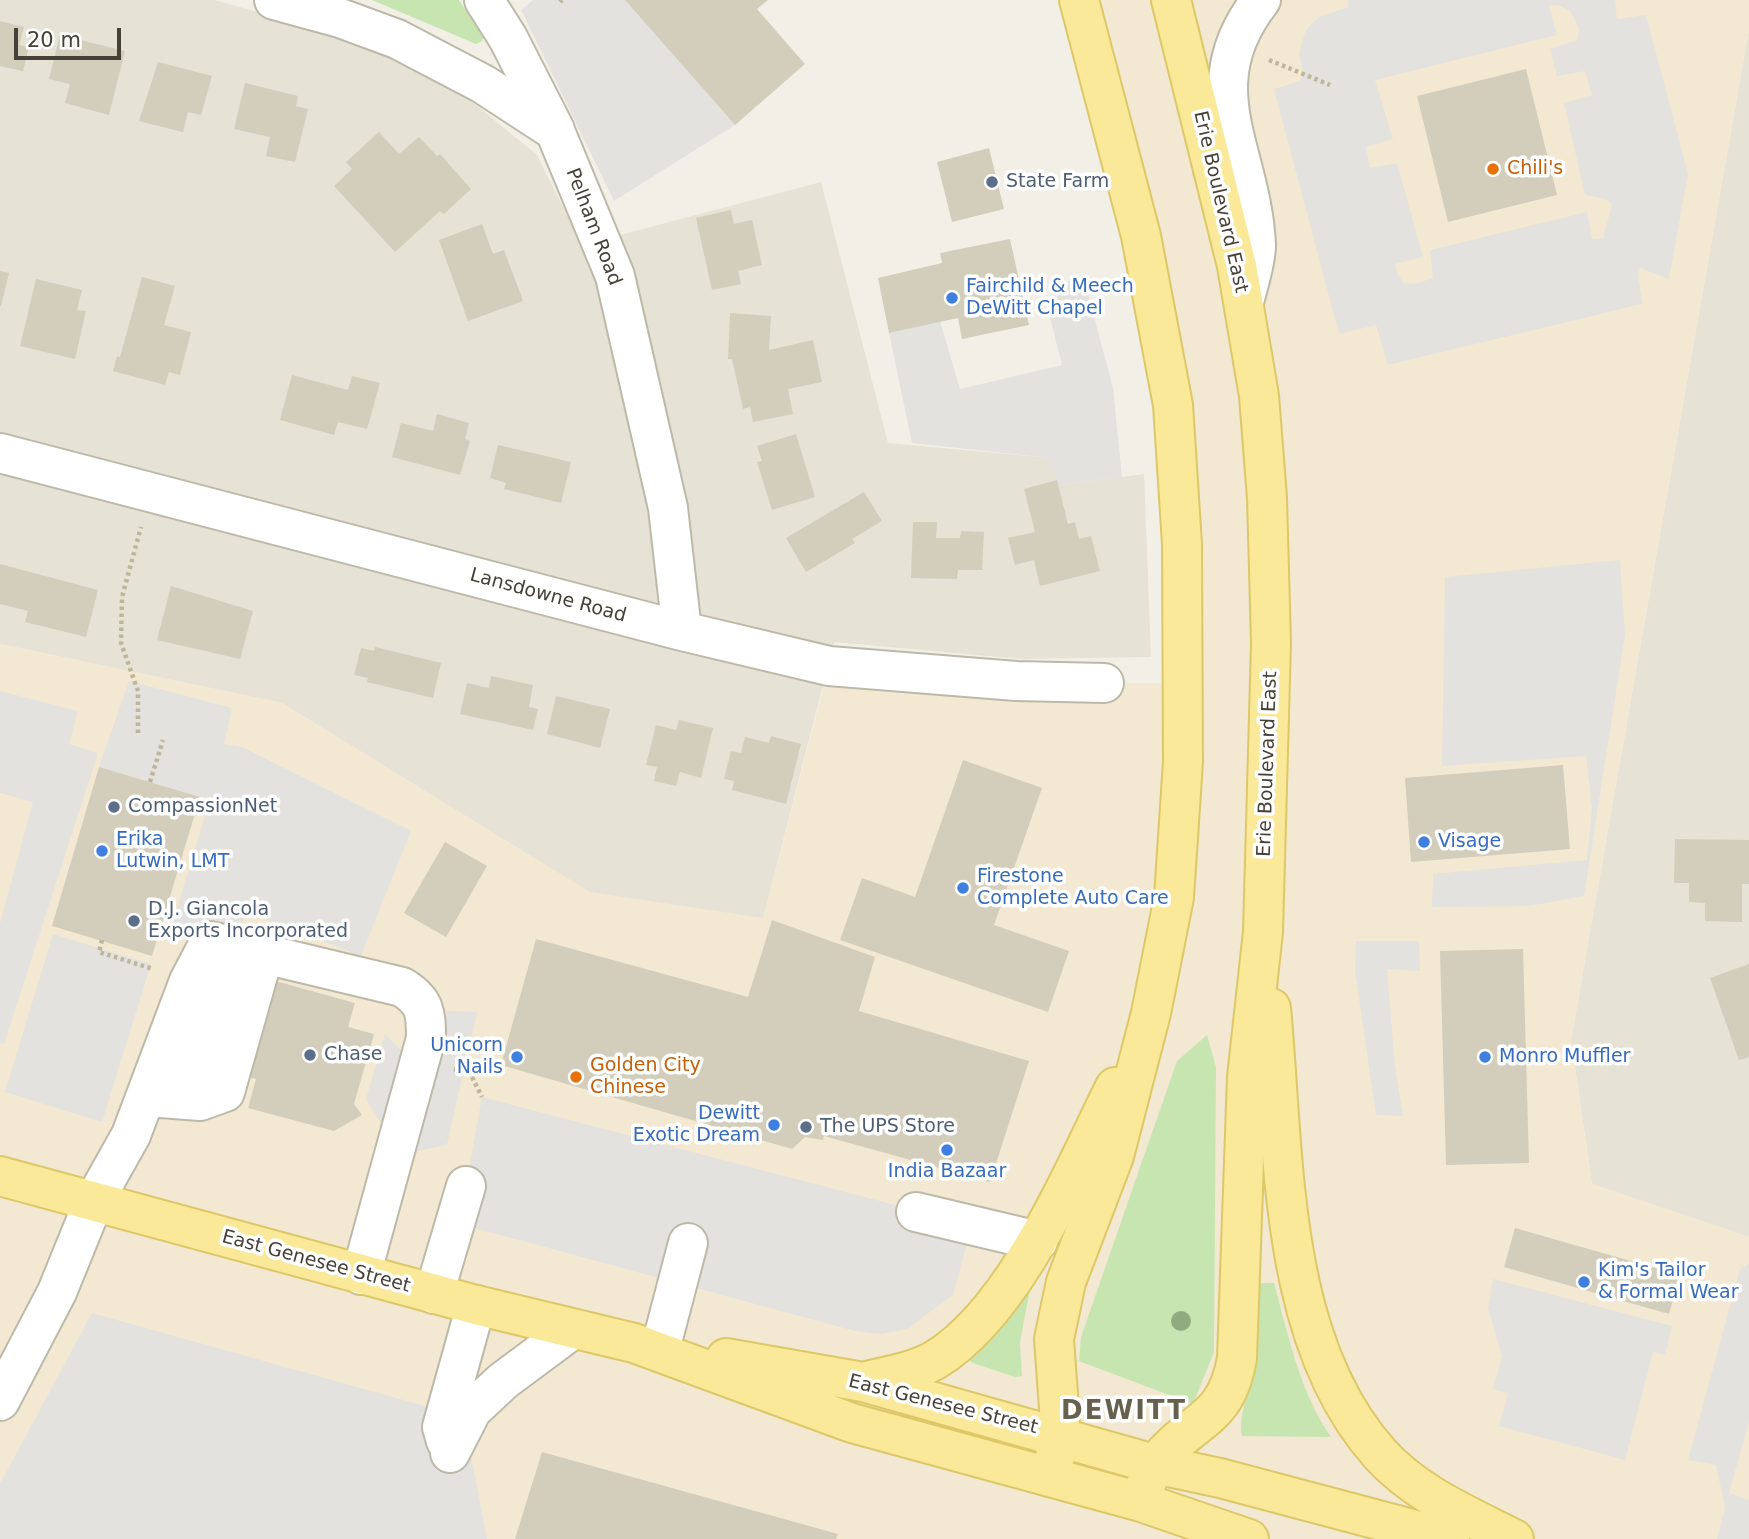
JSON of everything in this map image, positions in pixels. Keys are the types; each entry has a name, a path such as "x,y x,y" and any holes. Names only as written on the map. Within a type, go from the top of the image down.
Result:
{"main road":[{"path":"1049,1477 1061,1436 1062,1410 1054,1362 1054,1339 1066,1282 1114,1156 1151,1013 1174,897 1183,762 1182,544 1174,419 1141,236 1079,0"},
{"name":"Erie Boulevard East","path":"1141,1502 1154,1464 1221,1404 1230,1389 1235,1372 1247,1077 1263,932 1271,643 1259,396 1244,303 1171,0"},
{"path":"1263,932 1289,1222 1299,1279 1320,1350 1347,1410 1381,1455 1431,1497 1514,1539"},
{"path":"863,1382 932,1362 951,1349 1000,1295 1038,1241 1151,1013"},
{"name":"East Genesee Street","path":"0,1176 476,1305 648,1345 863,1382 1154,1464 1450,1539"},
{"name":"East Genesee Street","path":"648,1345 852,1423 1141,1502 1249,1539"}],"street":[{"path":"274,0 340,18 397,39 483,84 555,131"},
{"name":"Pelham Road","path":"484,0 508,38 555,131 615,276 668,508 682,631"},
{"path":"1244,303 1256,247 1248,188 1227,109 1227,73 1237,37 1261,0"},
{"name":"Lansdowne Road","path":"0,453 682,631 828,666 1016,681 1104,683"},
{"path":"0,1401 57,1292 94,1201 131,1135 148,1097 189,981 210,941 402,987 418,997 426,1017 426,1038 361,1275"},
{"path":"185,1100 228,945"},
{"path":"148,1097 200,1101 225,1091 264,954"},
{"path":"434,1294 466,1186"},
{"path":"916,1212 1038,1241"},
{"path":"648,1345 688,1243"},
{"path":"476,1305 442,1427 450,1453 472,1410 503,1381 573,1328"}],"path":[{"path":"1260,57 1329,85"},
{"path":"138,733 138,691 121,643 122,597 150,492"},
{"path":"150,782 163,740"},
{"path":"102,940 99,952 147,967"}],"shaded area":[{"path":"0,0 214,0 349,37 459,91 537,155 582,245 821,182 888,443 1051,458 1060,485 1144,474 1151,657 1021,659 834,642 763,919 590,893 282,703 0,644"},
{"path":"533,0 625,0 735,125 614,201 521,10"},
{"path":"1079,0 1749,0 1749,29 1571,1040 1592,1184 1749,1237 1749,1539 0,1539 0,644 282,703 590,892 763,918 829,666 1104,683 1182,683 1182,544"},
{"path":"1348,0 1615,0 1617,19 1646,15 1688,174 1669,279 1640,268 1638,274 1642,304 1388,365 1376,325 1339,334 1274,89 1300,81 1303,70 1299,53 1306,30 1319,17 1348,7","holes":["1559,5 1571,12 1579,29 1577,40 1550,49 1557,76 1585,71 1592,95 1564,103 1585,195 1606,199 1612,205 1603,238 1592,239 1587,212 1430,250 1433,278 1415,284 1404,283 1395,264 1423,257 1397,163 1370,168 1366,147 1393,139 1375,80 1557,35 1549,6"]},
{"path":"1749,29 1749,1237 1592,1184 1571,1040"},
{"path":"1084,279 1113,388 1122,477 1059,485 1050,458 912,443 889,333 940,321 960,389 1062,365 1050,318 1051,284"},
{"path":"1620,560 1625,635 1584,896 1529,906 1432,907 1433,874 1587,860 1592,808 1586,756 1442,766 1445,577"},
{"path":"129,681 232,708 224,744 242,747 411,831 361,956 246,912 241,927 169,935 211,796 200,797 99,767"},
{"path":"0,691 78,711 69,744 98,753 4,1044 0,1043 0,923 33,802 0,793"},
{"path":"53,934 151,964 102,1122 5,1092"},
{"path":"1356,941 1419,941 1420,971 1387,969 1395,1066 1403,1116 1376,1115 1355,971"},
{"path":"447,1011 477,1012 447,1145 418,1151 384,1128 366,1099 385,1034 401,1050 437,1057"},
{"path":"482,1097 972,1225 953,1295 907,1329 881,1334 855,1331 456,1223 466,1186"},
{"path":"1749,1264 1749,1422 1729,1493 1749,1500 1749,1539 1717,1539 1725,1507 1716,1465 1688,1460 1740,1269"},
{"path":"1493,1279 1672,1326 1665,1355 1653,1352 1625,1460 1499,1426 1508,1393 1493,1389 1502,1356 1488,1308"},
{"path":"92,1313 475,1420 469,1445 487,1539 0,1539 0,1484"}],"green space":[{"path":"372,0 459,0 483,37 482,41 476,44"},
{"path":"1207,1035 1216,1067 1214,1352 1193,1404 1079,1361 1081,1337 1177,1061"},
{"path":"1257,1283 1274,1283 1303,1382 1331,1437 1242,1436 1242,1417 1257,1356"},
{"path":"1031,1284 1020,1342 1022,1376 1015,1377 973,1363 964,1356"}],"building":[{"path":"625,0 768,0 757,9 805,64 735,125"},
{"path":"0,21 24,27 19,45 29,47 23,71 0,66"},
{"path":"60,35 125,51 109,115 65,103 70,84 49,79"},
{"path":"158,62 212,76 201,115 188,112 183,132 139,121"},
{"name":"Chili's","path":"1526,69 1557,195 1448,222 1417,96"},
{"path":"245,83 298,96 296,106 308,109 295,162 266,156 270,137 234,129"},
{"path":"379,132 399,154 419,137 437,156 440,154 471,189 444,214 440,211 395,252 334,186 352,169 346,162"},
{"path":"989,148 1004,209 952,222 937,162"},
{"path":"731,210 734,224 752,220 762,265 738,271 741,284 712,290 696,218"},
{"path":"482,224 493,254 504,250 523,301 468,321 439,240"},
{"name":"Fairchild & Meech DeWitt Chapel","path":"1010,239 1029,325 962,339 958,318 889,333 878,278 942,263 940,253"},
{"path":"0,271 9,273 1,306 0,306"},
{"path":"142,277 175,286 164,325 191,332 180,375 169,372 165,385 113,371 117,356 120,357"},
{"path":"36,279 82,290 77,310 86,311 75,359 20,346"},
{"path":"730,313 771,316 769,350 813,340 822,382 788,389 793,414 753,422 750,407 743,409 732,359 728,359"},
{"path":"292,375 348,390 352,376 380,383 367,429 338,422 334,435 280,420"},
{"path":"437,414 469,423 465,439 470,441 460,475 392,457 401,423 433,431"},
{"path":"796,434 815,497 772,510 757,462 762,461 757,446"},
{"path":"498,445 571,462 561,503 504,489 506,483 490,478"},
{"path":"1057,480 1068,524 1075,522 1079,539 1091,536 1100,571 1040,586 1034,560 1015,565 1008,538 1035,532 1024,489"},
{"path":"864,492 882,521 852,539 855,543 806,572 786,538"},
{"path":"913,522 937,522 936,538 960,538 961,531 984,532 982,570 958,570 957,579 911,578"},
{"path":"0,564 98,590 86,637 25,622 28,611 0,604"},
{"path":"171,586 253,611 240,659 157,640"},
{"path":"375,647 441,663 433,698 367,682 368,678 354,675 361,648 374,651"},
{"path":"491,676 533,685 529,707 538,709 533,730 460,714 467,683 489,688"},
{"path":"556,696 610,709 600,748 547,734"},
{"path":"679,720 713,728 701,778 680,772 676,786 654,781 657,767 646,765 656,725 676,730"},
{"path":"771,736 801,744 786,804 732,790 734,781 724,779 731,751 741,753 745,737 769,743"},
{"name":"Firestone Complete Auto Care","path":"963,760 1042,788 994,925 1069,951 1048,1012 840,940 862,878 915,897"},
{"path":"1563,765 1570,849 1411,862 1405,778"},
{"path":"99,767 200,797 152,956 52,926"},
{"path":"1675,839 1749,840 1749,884 1742,884 1742,922 1705,921 1705,903 1689,902 1689,883 1674,883"},
{"path":"445,842 487,866 446,937 404,913"},
{"path":"772,920 875,957 859,1011 1029,1061 990,1182 824,1136 823,1140 805,1137 792,1149 501,1065 536,939 748,997"},
{"name":"Monro Muffler","path":"1523,949 1529,1163 1446,1165 1440,951"},
{"path":"1749,964 1749,1057 1739,1060 1710,978"},
{"name":"Chase","path":"272,980 355,1003 348,1027 374,1034 354,1104 362,1115 334,1131 248,1108 256,1079 207,1065"},
{"path":"1515,1228 1680,1275 1669,1314 1504,1267"},
{"path":"542,1452 838,1534 836,1539 515,1539"}],"place":[{"name":"Chili's","path":"1493,169"},
{"name":"State Farm","path":"992,182"},
{"name":"Fairchild & Meech DeWitt Chapel","path":"952,298"},
{"name":"CompassionNet","path":"114,807"},
{"name":"Visage","path":"1424,842"},
{"name":"Erika Lutwin, LMT","path":"102,851"},
{"name":"Firestone Complete Auto Care","path":"963,888"},
{"name":"D.J. Giancola Exports Incorporated","path":"134,921"},
{"name":"Chase","path":"310,1055"},
{"name":"Unicorn Nails","path":"517,1057"},
{"name":"Monro Muffler","path":"1485,1057"},
{"name":"Golden City Chinese","path":"576,1077"},
{"name":"Dewitt Exotic Dream","path":"774,1125"},
{"name":"The UPS Store","path":"806,1127"},
{"name":"India Bazaar","path":"947,1150"},
{"name":"Kim's Tailor & Formal Wear","path":"1584,1282"}],"district":[{"name":"DEWITT","path":"1124,1412"}]}
